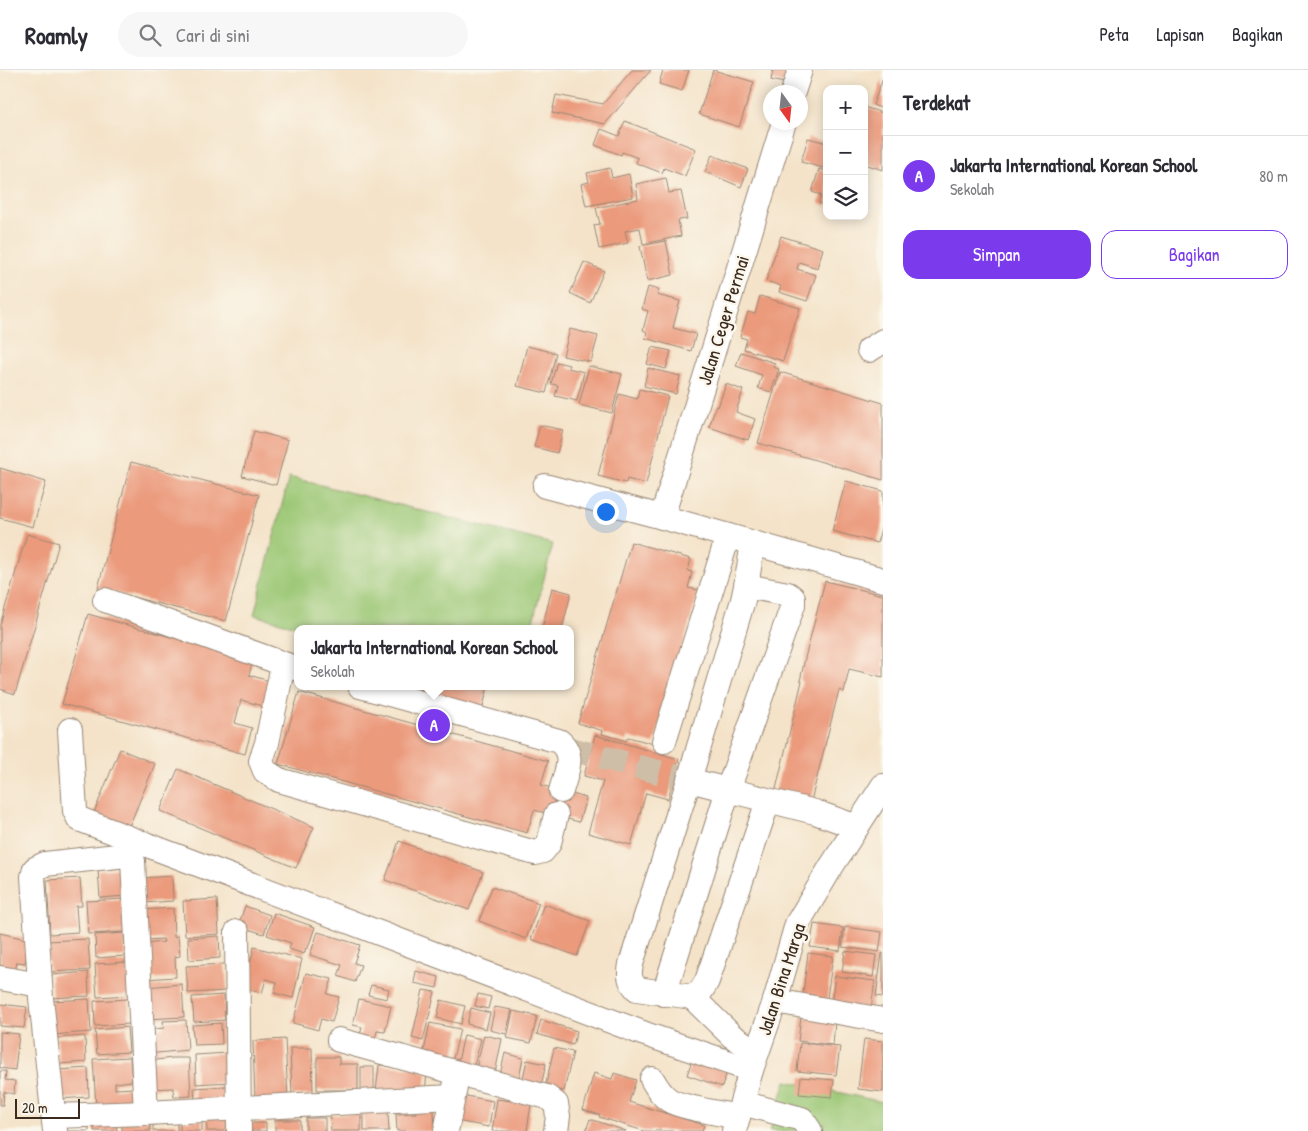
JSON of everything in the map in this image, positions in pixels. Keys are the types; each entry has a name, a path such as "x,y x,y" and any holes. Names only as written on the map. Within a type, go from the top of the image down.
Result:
{"street":[{"path":"795,85 800,70"},
{"name":"Jalan Ceger Permai","path":"662,517 782,130"},
{"path":"545,486 883,580"},
{"path":"664,741 728,536"},
{"path":"753,543 743,600 689,780 634,952 629,974 631,983 637,988 664,994 692,997 732,1036 754,1061"},
{"path":"664,994 728,790 793,605 793,598 788,594 746,586"},
{"path":"105,600 290,667 261,761 265,771 279,780 535,853 543,851 549,843 556,815"},
{"path":"374,690 559,742 567,748 570,758 561,791"},
{"path":"70,730 75,812 79,819 645,1034 754,1061"},
{"path":"689,780 815,812 857,827"},
{"name":"Jalan Bina Marga","path":"738,1117 754,1061 775,1001 796,924 883,786"},
{"path":"692,997 701,991 707,981 768,801"},
{"path":"146,1113 133,861 131,856 45,864 35,869 33,877 40,985 55,1123 146,1113 452,1097"},
{"path":"237,932 239,1131"},
{"path":"0,978 40,985"},
{"path":"775,1001 883,1020"},
{"path":"339,1040 547,1097 556,1104 558,1116 556,1131"},
{"path":"446,1131 458,1073"},
{"path":"652,1079 658,1090 669,1100 738,1117 802,1119 810,1131"}],"green space":[{"path":"289,477 553,544 532,625 294,626 254,615"},
{"path":"786,1081 883,1102 883,1131 770,1131"}],"building":[{"path":"632,70 651,70 605,124 552,113 556,95 603,104"},
{"path":"663,70 689,70 682,91 659,84"},
{"path":"713,70 754,82 739,127 699,114"},
{"path":"773,70 787,70 784,83 771,80"},
{"path":"883,78 883,109 873,105"},
{"path":"868,108 883,113 883,170 868,165"},
{"path":"625,121 696,149 685,176 664,168 662,173 636,163 638,158 622,152 621,155 595,145 601,129 619,136"},
{"path":"808,138 823,142 823,168 801,162"},
{"path":"712,155 748,169 741,187 705,172"},
{"path":"610,168 612,178 629,174 633,197 586,206 581,184 589,182 587,173"},
{"path":"819,169 823,170 823,204 819,203 821,195 812,192"},
{"path":"666,178 669,193 681,191 687,219 678,220 681,236 643,244 640,228 625,231 628,243 599,249 594,225 600,224 596,208 638,199 636,184"},
{"path":"781,236 823,249 817,268 799,262 797,269 816,275 807,301 779,292 781,286 766,281"},
{"path":"666,241 673,275 647,281 640,246"},
{"path":"584,262 604,271 590,303 570,293"},
{"path":"648,287 659,290 657,295 680,301 673,328 696,334 691,351 645,338 647,332 643,330 648,311 642,309"},
{"path":"760,296 800,308 783,361 744,349 747,339 740,337 748,312 755,314"},
{"path":"570,329 598,336 591,362 563,356"},
{"path":"527,346 556,353 546,393 517,386"},
{"path":"652,347 671,351 666,369 647,364"},
{"path":"741,352 775,363 773,367 779,369 771,392 758,388 762,375 736,366"},
{"path":"557,362 569,365 568,368 584,372 577,401 555,396 558,385 551,384"},
{"path":"589,366 622,374 612,413 579,405"},
{"path":"648,368 680,376 676,394 644,386"},
{"path":"780,372 883,403 883,480 758,443"},
{"path":"726,384 743,390 736,412 755,419 748,440 709,427"},
{"path":"639,389 668,396 646,484 627,479 626,483 598,476 619,394 637,399"},
{"path":"540,425 563,430 557,453 534,447"},
{"path":"254,431 288,440 276,485 242,476"},
{"path":"131,462 259,495 226,621 98,588"},
{"path":"0,468 46,482 33,527 0,518"},
{"path":"846,481 883,491 883,522 877,543 832,531"},
{"path":"27,534 59,543 15,694 0,689 0,625"},
{"path":"631,542 691,559 688,571 692,572 688,588 699,590 654,744 628,737 626,741 602,734 603,731 578,723"},
{"path":"825,581 883,595 883,677 849,669 844,692 839,690 811,801 775,793 802,681 800,681 805,658"},
{"path":"552,588 571,593 563,625 543,625"},
{"path":"88,614 253,660 249,675 273,682 266,707 241,700 235,723 252,728 245,754 62,704"},
{"path":"395,690 487,690 482,711"},
{"path":"299,692 548,761 541,785 586,798 579,822 534,810 527,833 278,764"},
{"path":"595,735 679,759 668,799 646,793 631,845 588,833 603,781 584,776"},
{"path":"120,749 155,764 128,829 93,815"},
{"path":"178,769 314,827 296,868 160,811"},
{"path":"399,841 483,872 469,910 385,880"},
{"path":"125,868 127,896 100,898 98,870"},
{"path":"172,876 173,901 143,903 141,878"},
{"path":"80,878 82,906 76,906 78,932 50,934 47,880"},
{"path":"492,887 539,903 526,939 479,921"},
{"path":"124,899 126,932 88,934 86,901"},
{"path":"217,899 219,934 185,936 183,901"},
{"path":"544,904 590,921 577,956 531,939"},
{"path":"245,906 270,915 264,934 238,926"},
{"path":"173,908 174,937 178,936 180,956 175,957 176,977 145,979 143,944 164,942 163,939 144,940 142,910"},
{"path":"274,913 315,927 304,954 289,949 291,943 267,935"},
{"path":"814,924 843,928 840,951 810,947"},
{"path":"845,927 882,932 879,952 842,947"},
{"path":"318,932 360,945 354,963 361,965 355,982 338,976 342,965 310,955"},
{"path":"0,933 30,940 25,963 17,962 14,978 0,975"},
{"path":"124,933 125,956 96,958 95,935"},
{"path":"219,936 220,958 189,960 188,938"},
{"path":"88,939 90,970 49,972 47,941"},
{"path":"254,947 302,959 293,998 274,993 277,982 266,979 262,993 245,989"},
{"path":"845,951 876,955 873,977 842,972"},
{"path":"808,953 833,956 826,1005 802,1001"},
{"path":"883,953 883,997 876,996"},
{"path":"128,962 129,995 97,997 95,964"},
{"path":"225,964 227,991 188,993 186,966"},
{"path":"416,971 439,977 437,988 414,983"},
{"path":"88,972 89,996 52,998 51,975"},
{"path":"306,973 332,979 327,994 339,997 332,1022 321,1019 318,1030 293,1023"},
{"path":"835,976 875,981 871,1009 831,1004"},
{"path":"182,984 184,1017 146,1019 145,987"},
{"path":"371,985 389,989 387,999 368,995"},
{"path":"423,990 435,992 423,1041 412,1038"},
{"path":"478,994 491,997 488,1009 475,1006"},
{"path":"224,995 225,1020 194,1022 192,997"},
{"path":"89,999 91,1032 52,1035 50,1001"},
{"path":"128,999 130,1024 95,1026 94,1001"},
{"path":"359,999 391,1006 385,1032 377,1031 373,1048 358,1044 362,1027 353,1025"},
{"path":"441,1000 465,1006 461,1024 437,1018"},
{"path":"0,1004 27,1007 24,1028 0,1026"},
{"path":"495,1007 512,1010 506,1034 490,1030"},
{"path":"471,1008 490,1013 486,1029 467,1024"},
{"path":"513,1011 537,1016 531,1043 507,1038"},
{"path":"801,1017 835,1021 833,1045 798,1041"},
{"path":"186,1020 188,1050 147,1054 145,1030 164,1028 163,1021"},
{"path":"541,1020 577,1031 573,1045 537,1034"},
{"path":"221,1023 222,1044 194,1045 192,1025"},
{"path":"430,1023 460,1029 452,1063 423,1056"},
{"path":"127,1027 129,1052 97,1054 95,1030"},
{"path":"0,1032 19,1034 15,1070 0,1068"},
{"path":"464,1035 481,1039 473,1070 457,1066"},
{"path":"484,1035 502,1039 495,1073 476,1069"},
{"path":"85,1036 86,1062 59,1064 57,1038"},
{"path":"285,1039 288,1099 255,1100 253,1041"},
{"path":"864,1039 883,1041 883,1092 858,1089"},
{"path":"800,1043 840,1047 836,1075 797,1071"},
{"path":"290,1048 312,1048 313,1095 292,1095"},
{"path":"554,1048 573,1052 564,1091 545,1088"},
{"path":"228,1053 229,1082 196,1084 195,1055"},
{"path":"505,1053 523,1058 519,1079 500,1075"},
{"path":"130,1057 132,1081 115,1083 115,1089 134,1088 135,1106 96,1107 93,1059"},
{"path":"317,1057 339,1057 339,1064 358,1064 358,1090 317,1090"},
{"path":"189,1058 191,1096 174,1097 173,1088 150,1089 148,1061"},
{"path":"527,1060 546,1064 541,1086 522,1082"},
{"path":"692,1060 727,1072 722,1087 687,1075"},
{"path":"379,1065 415,1068 427,1073 425,1091 376,1091"},
{"path":"361,1067 374,1067 374,1092 361,1092"},
{"path":"88,1068 89,1097 59,1099 57,1070"},
{"path":"0,1071 6,1071 5,1080 15,1081 14,1094 4,1092 3,1105 0,1105"},
{"path":"594,1073 612,1079 614,1073 636,1080 629,1102 704,1125 702,1131 644,1131 583,1110"},
{"path":"801,1077 834,1080 832,1097 799,1094"},
{"path":"227,1086 228,1099 195,1101 194,1088"},
{"path":"461,1095 493,1101 489,1127 456,1121"},
{"path":"497,1099 531,1104 527,1131 492,1131"},
{"path":"416,1110 434,1110 435,1131 397,1131 396,1114 416,1113"},
{"path":"237,1112 238,1131 207,1131 206,1114"},
{"path":"388,1112 389,1131 364,1131 364,1113"},
{"path":"361,1114 361,1131 331,1131 330,1115"},
{"path":"306,1118 325,1118 325,1131 306,1131"},
{"path":"590,1119 626,1131 586,1131"},
{"path":"150,1120 150,1131 122,1131 122,1122"},
{"path":"202,1120 202,1131 180,1131 180,1121"},
{"path":"275,1120 300,1120 300,1131 275,1131"},
{"path":"88,1122 89,1131 61,1131 60,1124"},
{"path":"177,1123 177,1131 153,1131 153,1125"},
{"path":"244,1123 266,1123 266,1131 244,1131"},
{"path":"116,1125 117,1131 94,1131 94,1126"}],"tunnel":[{"path":"567,748 689,780"}],"place":[{"name":"Jakarta International Korean School","path":"434,725"}]}
